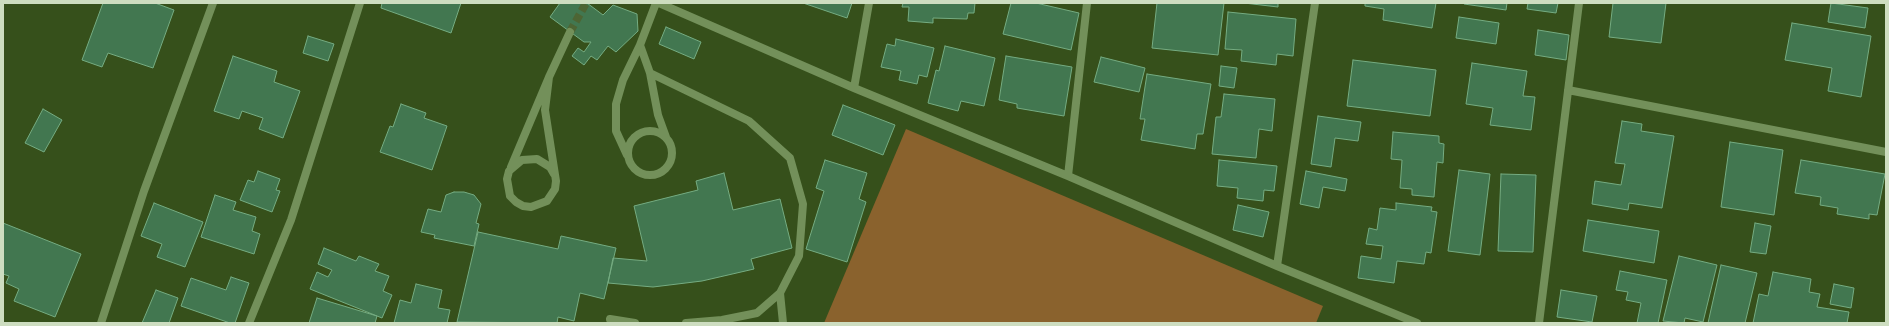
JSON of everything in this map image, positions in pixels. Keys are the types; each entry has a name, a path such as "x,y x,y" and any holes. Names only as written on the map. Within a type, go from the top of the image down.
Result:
{"street":[{"path":"101,323 144,191 213,3"},
{"path":"249,323 291,220 360,3"},
{"path":"640,45 650,73 658,115 673,151 669,165 658,174 642,174 636,171 631,165 616,131 616,104 623,80 640,45 657,3 854,88 1068,176 1277,266 1417,323"},
{"path":"854,88 869,3"},
{"path":"1068,176 1087,3"},
{"path":"1277,266 1316,3"},
{"path":"1539,323 1579,3"},
{"path":"549,77 545,110 556,181 552,196 547,201 531,207 523,206 510,196 507,188 509,171 549,77 570,32"},
{"path":"650,73 749,121 790,158 803,204 799,256 780,293 757,313 722,320 686,323"},
{"path":"1568,90 1886,152"},
{"path":"628,158 630,144 640,134 646,131 654,131 666,137"},
{"path":"509,171 515,165 530,159 537,159 544,162 554,174"},
{"path":"780,293 783,323"},
{"path":"610,319 635,323"}],"shaded area":[{"path":"906,129 1323,306 1316,323 824,323"}],"building":[{"path":"103,3 155,3 174,10 153,68 108,53 102,67 82,60"},
{"path":"382,3 461,3 451,33 381,8"},
{"path":"560,3 587,3 603,15 613,5 637,14 638,31 616,52 608,46 597,60 591,56 584,65 572,56 578,48 584,52 591,42 584,42 550,17"},
{"path":"803,3 852,3 847,18"},
{"path":"903,3 975,3 974,13 968,13 967,19 933,18 933,23 908,21 909,7 902,7"},
{"path":"1011,3 1036,3 1079,13 1071,50 1003,34"},
{"path":"1157,3 1224,3 1218,55 1152,48"},
{"path":"1244,3 1278,3 1278,7"},
{"path":"1365,3 1436,3 1432,28 1383,20 1384,9 1365,6"},
{"path":"1507,3 1506,10 1464,4"},
{"path":"1528,3 1558,3 1556,13 1527,9"},
{"path":"1613,3 1666,3 1661,43 1609,37"},
{"path":"1831,3 1868,8 1865,28 1828,22"},
{"path":"1228,12 1296,19 1293,56 1277,54 1276,65 1241,61 1242,50 1225,49"},
{"path":"1459,17 1499,23 1496,44 1456,38"},
{"path":"1792,23 1871,36 1861,97 1828,91 1832,68 1785,60"},
{"path":"666,27 701,42 694,59 659,44"},
{"path":"1538,30 1569,35 1566,60 1535,55"},
{"path":"308,36 334,44 328,61 303,53"},
{"path":"896,39 934,48 927,77 919,75 917,84 899,80 901,71 881,67 887,44 895,46"},
{"path":"945,46 995,58 984,106 961,101 958,111 928,103 936,70 939,71"},
{"path":"233,56 277,71 274,82 300,91 283,138 259,129 263,118 242,111 239,119 214,111"},
{"path":"1006,56 1072,67 1064,116 1017,108 1017,104 999,100"},
{"path":"1101,57 1145,68 1139,92 1094,82"},
{"path":"1353,60 1436,70 1430,116 1347,106"},
{"path":"1472,63 1527,71 1523,96 1535,97 1531,130 1490,125 1493,108 1466,104"},
{"path":"1221,66 1237,68 1234,88 1219,86"},
{"path":"1147,74 1211,84 1203,134 1197,134 1195,149 1141,140 1145,119 1140,119"},
{"path":"1224,94 1275,99 1272,131 1259,129 1256,158 1212,154 1216,117 1221,117"},
{"path":"401,104 426,113 424,118 447,126 432,170 380,152 390,126 393,127"},
{"path":"843,105 895,125 883,155 832,135"},
{"path":"43,109 62,120 44,152 25,143"},
{"path":"1318,116 1361,122 1358,141 1335,138 1331,167 1311,164"},
{"path":"1622,121 1642,124 1641,131 1674,136 1662,208 1629,203 1628,210 1592,204 1595,181 1621,185 1625,164 1615,163"},
{"path":"1393,132 1439,136 1439,143 1444,144 1443,163 1437,162 1434,197 1412,195 1412,189 1400,188 1402,160 1391,159"},
{"path":"1730,142 1783,150 1774,215 1721,207"},
{"path":"825,160 867,173 859,199 866,202 847,262 806,249 824,191 816,188"},
{"path":"1219,160 1277,166 1274,191 1264,190 1263,201 1237,198 1238,188 1217,186"},
{"path":"1801,160 1885,174 1877,215 1869,214 1869,219 1837,214 1838,208 1820,205 1821,197 1795,193"},
{"path":"1459,170 1490,174 1480,255 1448,251"},
{"path":"258,171 280,179 276,190 280,191 272,212 240,200 248,180 254,182"},
{"path":"1306,171 1347,179 1345,191 1323,187 1319,208 1300,204"},
{"path":"724,173 733,210 780,199 792,248 751,259 754,269 702,281 653,287 608,283 613,258 647,261 634,206 698,190 696,181"},
{"path":"1501,174 1536,175 1533,252 1498,251"},
{"path":"454,192 464,192 474,195 481,204 476,223 479,224 474,246 434,238 435,235 421,232 428,209 441,212 446,195"},
{"path":"215,195 236,202 233,210 256,217 252,231 260,234 254,254 201,237"},
{"path":"154,203 203,222 185,267 157,257 162,244 141,236"},
{"path":"1396,203 1432,207 1431,211 1437,212 1431,253 1426,252 1424,264 1397,261 1394,283 1358,278 1361,256 1381,259 1383,246 1366,244 1369,228 1377,230 1380,208 1396,210"},
{"path":"1238,205 1269,212 1263,237 1233,230"},
{"path":"1588,220 1659,231 1654,263 1583,251"},
{"path":"3,223 81,254 55,317 14,301 19,289 6,283 9,276 3,274"},
{"path":"1755,223 1771,226 1766,254 1750,252"},
{"path":"478,232 558,249 561,236 616,248 604,299 580,293 574,321 558,317 557,323 457,322"},
{"path":"324,248 356,261 359,256 379,264 375,271 389,276 383,291 392,295 382,318 310,289 317,272 328,277 332,270 318,264"},
{"path":"1679,256 1717,265 1703,322 1685,318 1684,323 1663,321"},
{"path":"1721,265 1757,273 1745,323 1708,323"},
{"path":"1620,271 1667,280 1658,323 1637,323 1641,303 1626,300 1628,292 1616,290"},
{"path":"1773,272 1811,279 1809,292 1820,294 1817,307 1849,312 1847,323 1753,323 1759,294 1768,296"},
{"path":"231,277 249,283 235,323 230,323 181,306 191,278 226,290"},
{"path":"416,284 442,290 438,308 450,310 447,323 394,323 400,300 411,303"},
{"path":"1834,284 1854,288 1851,308 1830,304"},
{"path":"156,290 178,298 169,323 142,323"},
{"path":"1561,290 1597,296 1592,322 1557,317"},
{"path":"317,298 377,316 375,323 309,323"}],"tunnel":[{"path":"570,32 586,3"}]}
